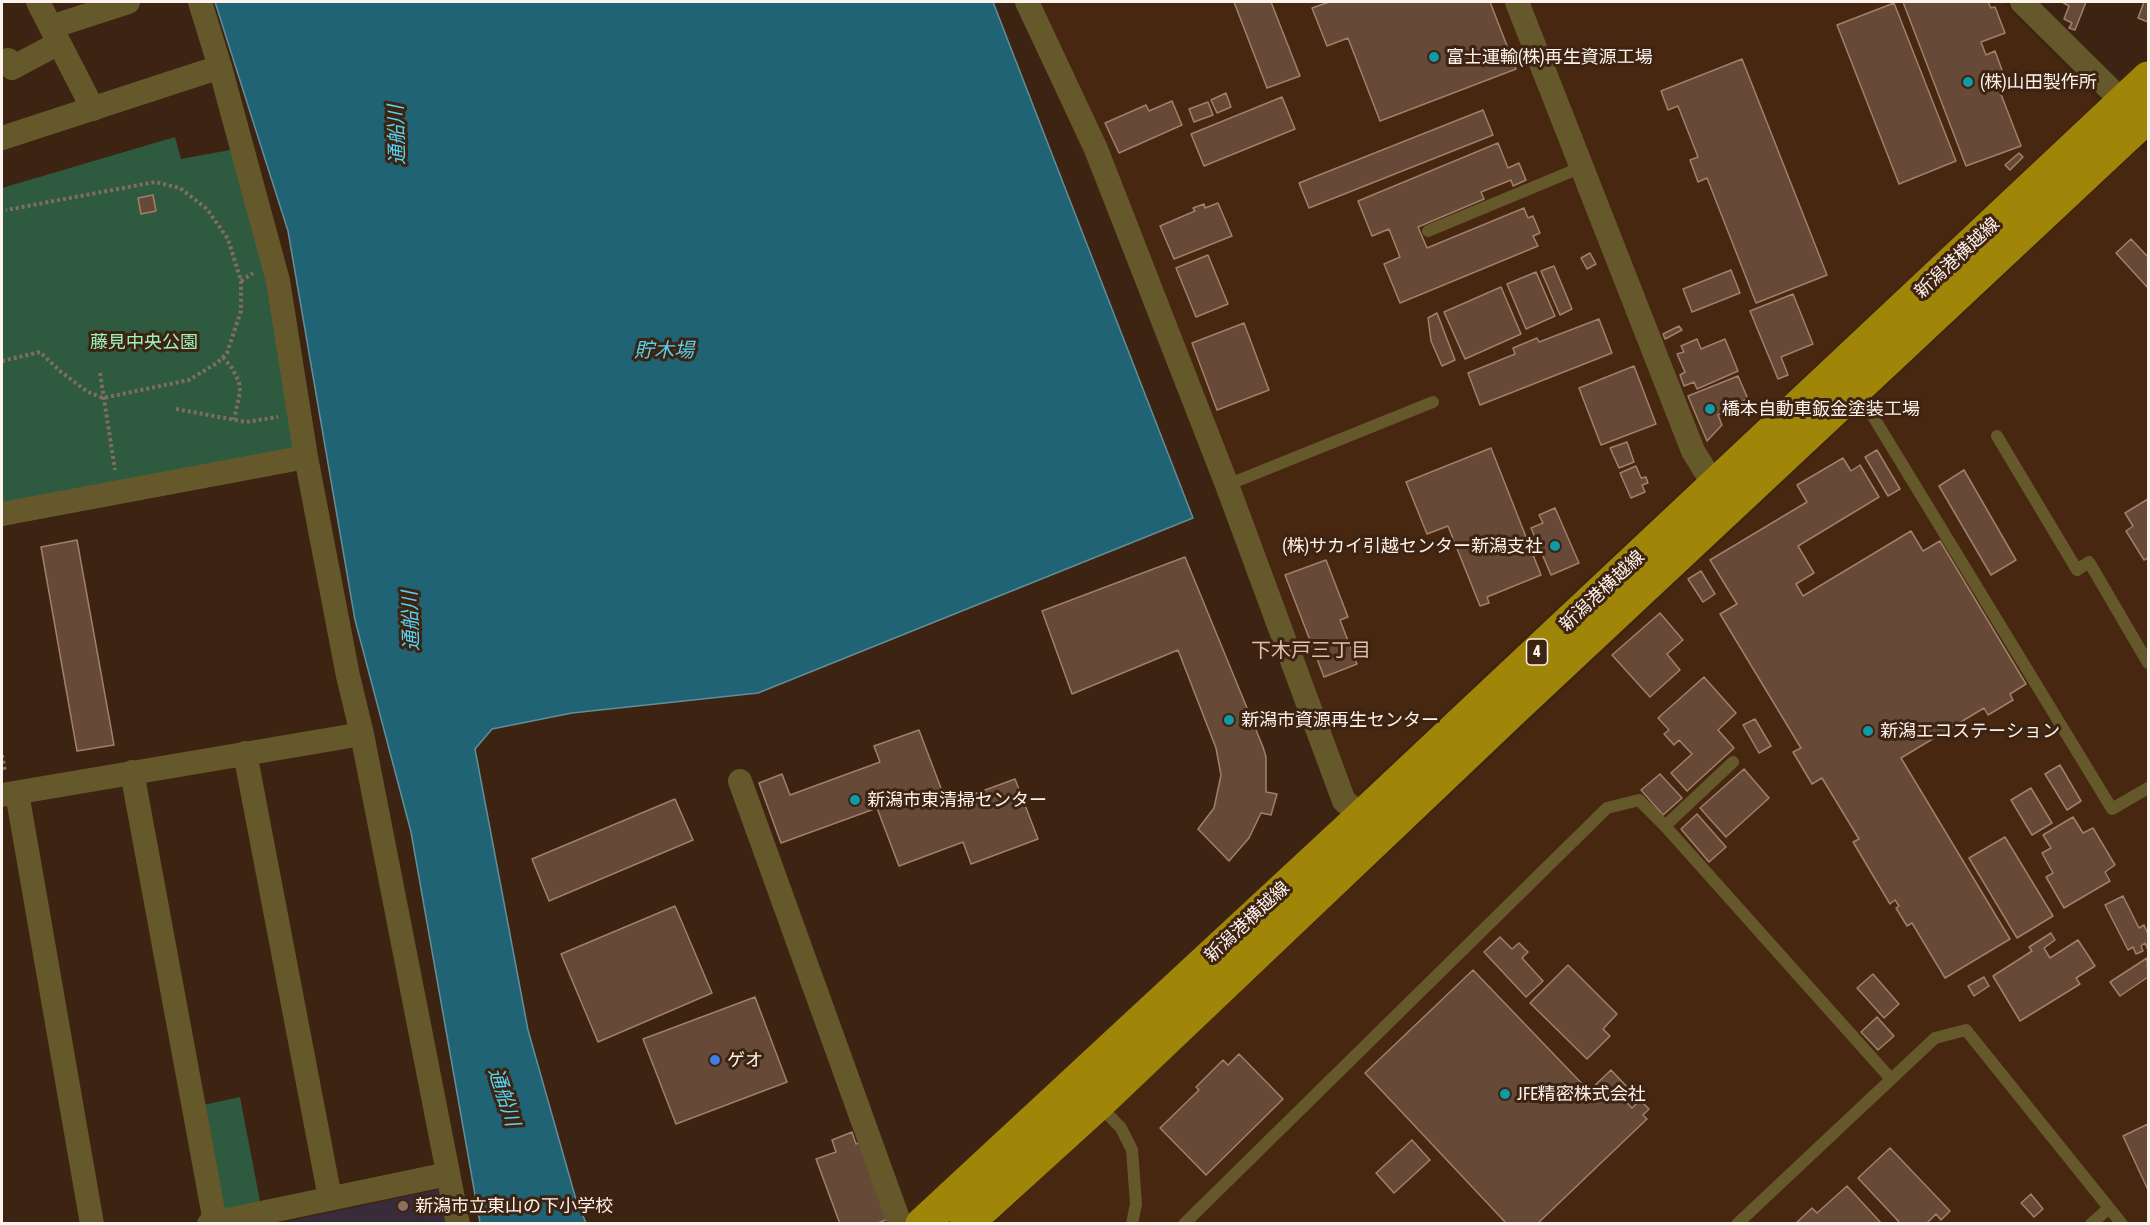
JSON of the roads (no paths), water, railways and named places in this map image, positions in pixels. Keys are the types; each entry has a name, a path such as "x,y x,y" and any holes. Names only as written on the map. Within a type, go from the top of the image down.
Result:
{"main road":[{"name":"新潟港横越線","path":"1722,497 1856,389 2136,109 2148,78"},
{"name":"新潟港横越線","path":"922,1224 1375,822 2136,109"},
{"name":"新潟港横越線","path":"966,1224 1098,1104 1375,822"}],"street":[{"path":"38,2 93,109"},
{"path":"8,60 12,68 55,35 128,2"},
{"path":"200,2 278,281 306,457 458,1224"},
{"path":"1027,2 1096,149 1227,485 1344,801 1375,822"},
{"path":"1517,2 1693,451 1722,497"},
{"path":"2022,2 2136,109"},
{"path":"2,138 220,67"},
{"path":"2,514 306,457"},
{"path":"92,1224 9,794 362,734"},
{"path":"245,753 330,1198"},
{"path":"132,772 212,1223 448,1174"},
{"path":"740,781 900,1224"}],"lane":[{"path":"1428,231 1582,167"},
{"path":"1856,389 2112,809 2148,788"},
{"path":"1227,485 1433,402"},
{"path":"1997,436 2077,570 2088,562 2148,663"},
{"path":"1665,826 1733,762"},
{"path":"1184,1224 1607,808 1639,800 1665,826 1891,1079"},
{"path":"1737,1224 1935,1038 1966,1030 2122,1224"},
{"path":"1098,1104 1121,1128 1132,1150 1136,1204 1132,1224"},
{"path":"2091,1224 2109,1208"}],"water":[{"name":"貯木場","path":"215,2 993,2 1193,518 758,693 572,713 492,729 475,749 528,1030 575,1196 586,1223 480,1223 411,832 355,620 288,231"}],"place":[{"name":"富士運輸(株)再生資源工場","path":"1434,57"},
{"name":"(株)山田製作所","path":"1968,82"},
{"name":"橋本自動車鈑金塗装工場","path":"1710,409"},
{"name":"(株)サカイ引越センター新潟支社","path":"1555,546"},
{"name":"新潟市資源再生センター","path":"1229,720"},
{"name":"新潟エコステーション","path":"1868,731"},
{"name":"新潟市東清掃センター","path":"855,800"},
{"name":"ゲオ","path":"715,1060"},
{"name":"JFE精密株式会社","path":"1505,1094"},
{"name":"新潟市立東山の下小学校","path":"403,1206"}],"district":[{"name":"下木戸三丁目","path":"1311,651"}],"water label":[{"name":"通船川","path":"397,135"},
{"name":"通船川","path":"411,621"},
{"name":"通船川","path":"504,1097"}],"park label":[{"name":"藤見中央公園","path":"144,342"}]}
